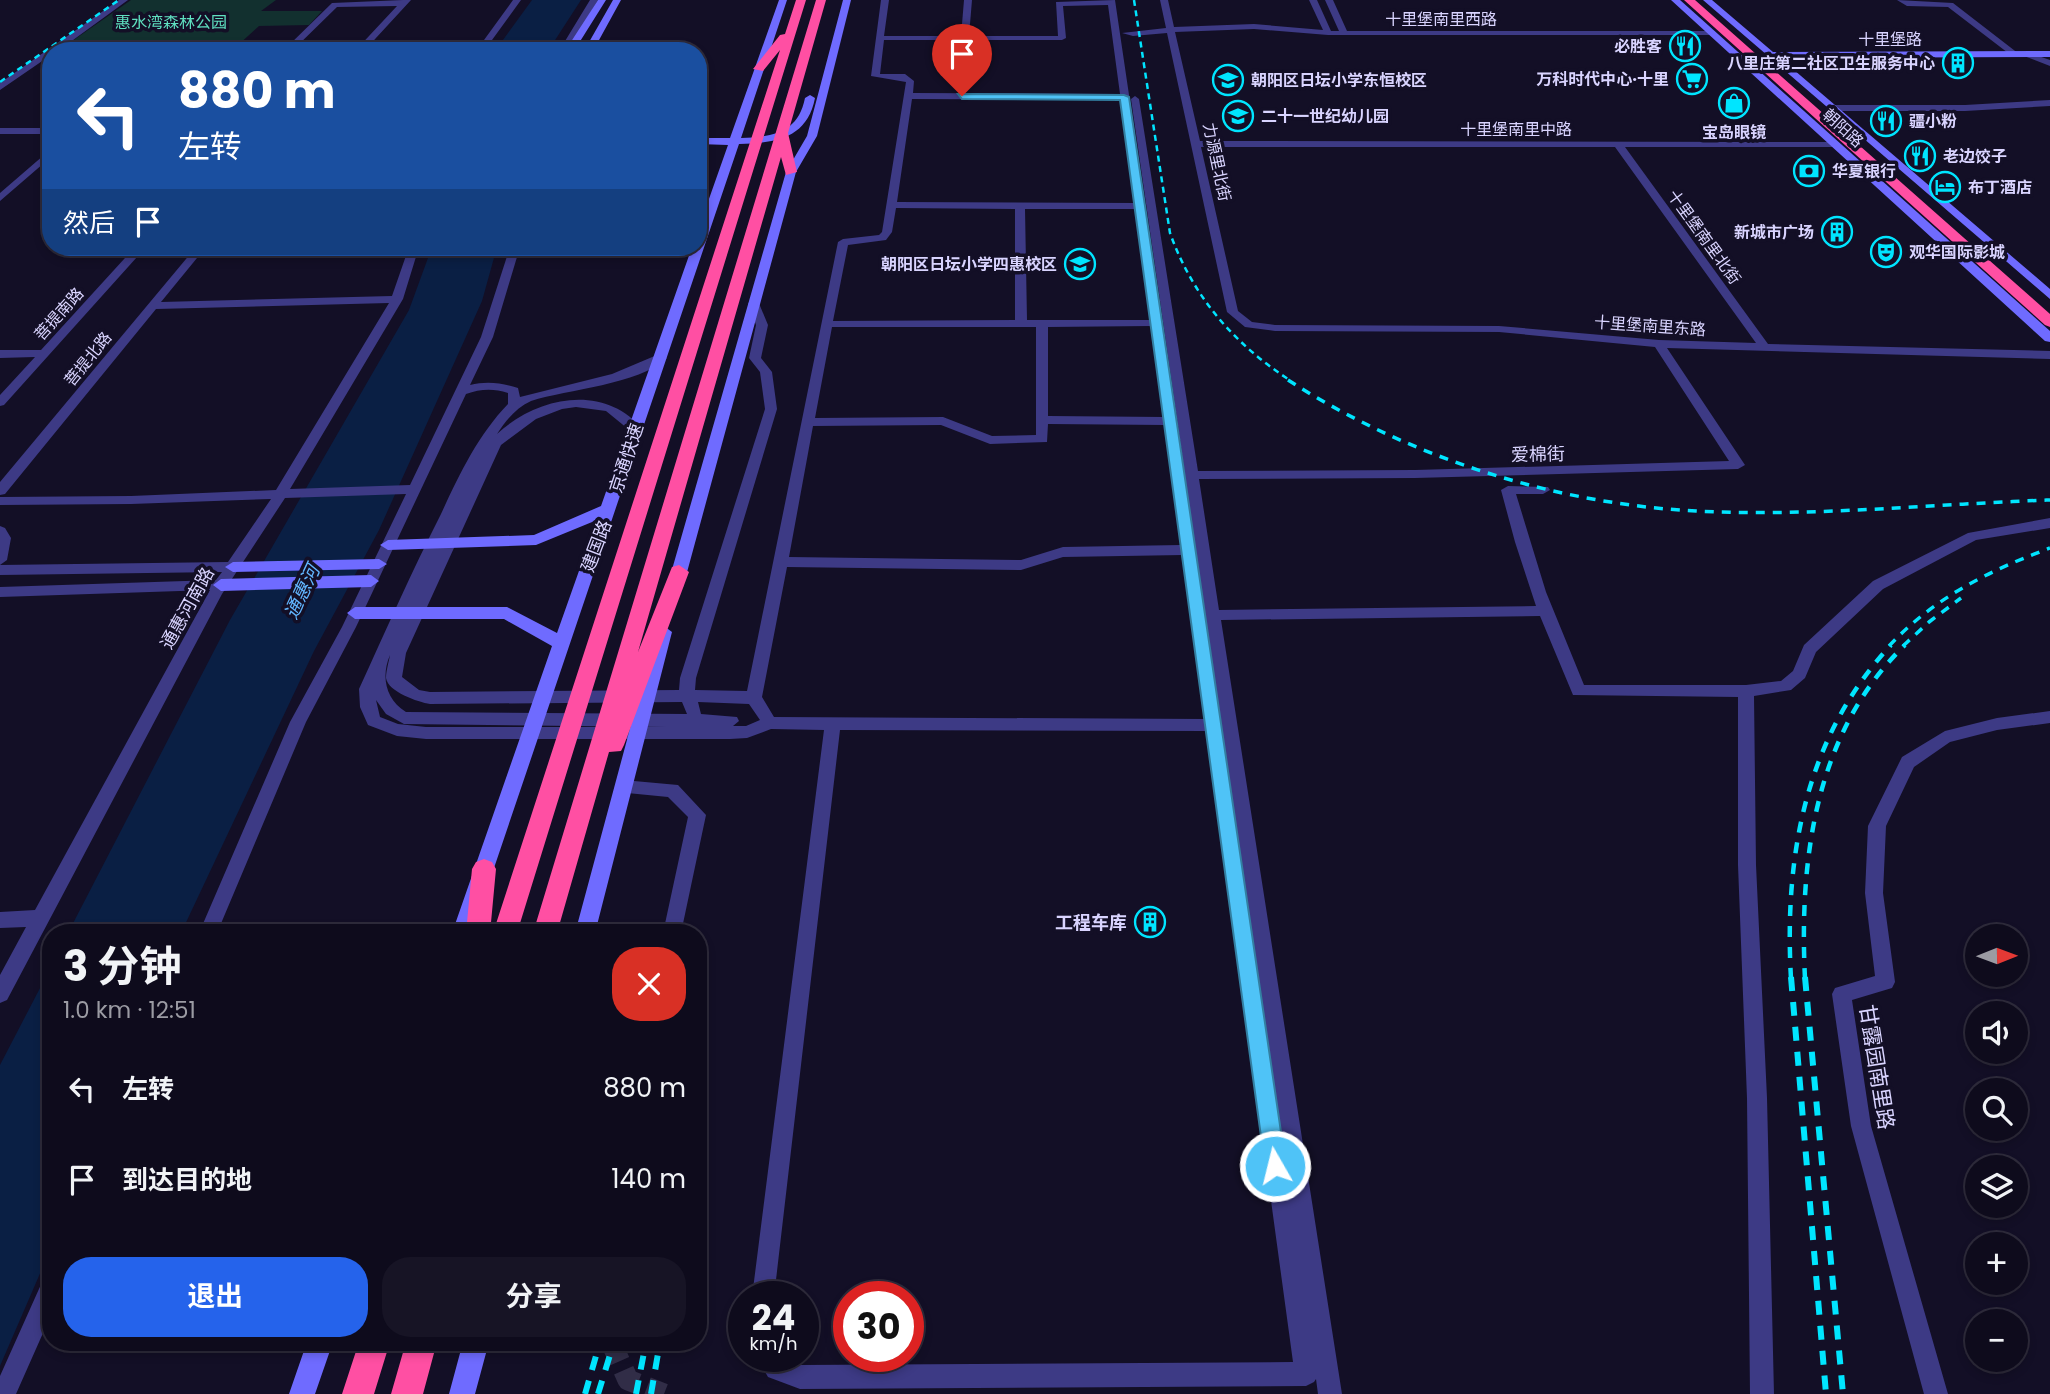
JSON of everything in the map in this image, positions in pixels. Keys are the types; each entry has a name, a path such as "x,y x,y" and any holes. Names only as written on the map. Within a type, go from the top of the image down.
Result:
{"highway":[{"name":"京通快速","path":"508,924 801,0"},
{"name":"朝阳路","path":"1689,0 2041,299 2050,322"},
{"name":"朝阳路","path":"1696,0 2041,299 2050,311"},
{"path":"548,924 780,128 826,9"},
{"path":"759,69 794,24"},
{"path":"780,128 791,172"},
{"path":"559,887 680,572"},
{"path":"479,924 484,869"},
{"path":"358,1394 372,1351"},
{"path":"407,1394 419,1351"}],"main road":[{"path":"575,42 602,0"},
{"path":"585,42 611,0"},
{"path":"593,42 617,0"},
{"name":"建国路","path":"707,221 783,0"},
{"path":"587,924 754,303 791,172 812,136 847,0"},
{"name":"朝阳路","path":"1675,0 2050,338"},
{"name":"朝阳路","path":"1707,0 1833,108 2041,299"},
{"path":"707,141 766,138 799,125 805,117 815,81 826,9"},
{"name":"十里堡路","path":"1771,55 2050,54"},
{"path":"707,135 737,134"},
{"name":"建国路","path":"465,924 695,256"},
{"path":"2009,300 2041,299"},
{"path":"388,545 536,540 610,508"},
{"path":"233,567 379,564"},
{"path":"221,585 371,581"},
{"path":"355,613 507,613 560,643"},
{"path":"302,1394 317,1351"},
{"path":"462,1394 474,1351"}],"street":[{"path":"64,42 124,0"},
{"path":"487,42 517,0"},
{"path":"568,42 594,0"},
{"path":"636,430 605,406 578,403 529,416 510,427 495,443 466,493 378,666 377,688 390,711 404,718 732,715 754,698 843,242 882,238 887,232 909,81 905,77 875,76 885,0"},
{"path":"965,38 968,0"},
{"name":"力源里北街","path":"1164,0 1198,144 1233,312 1249,325"},
{"path":"1313,0 1328,33"},
{"path":"1329,0 1344,33"},
{"path":"1901,0 1907,4 1950,5 2015,54"},
{"path":"880,38 1062,38 1059,4 1114,1"},
{"path":"1114,1 1126,33 1330,1394"},
{"path":"785,1372 800,1377 1306,1374 1124,97 1114,1"},
{"path":"364,18 378,2"},
{"path":"296,42 335,5 405,2"},
{"path":"367,42 405,2"},
{"name":"十里堡南里西路","path":"1126,33 1297,27 1328,33 1712,33"},
{"path":"2026,54 2050,63"},
{"path":"0,87 42,57"},
{"path":"907,96 1124,97"},
{"path":"1833,108 1965,108 2050,103"},
{"path":"0,131 42,131"},
{"name":"十里堡南里中路","path":"1198,144 1835,144"},
{"name":"十里堡南里北街","path":"1618,144 1765,348"},
{"path":"0,198 42,160"},
{"path":"891,205 1140,206"},
{"path":"1020,206 1021,324"},
{"name":"菩提南路","path":"0,402 133,256"},
{"name":"菩提北路","path":"0,492 194,256"},
{"name":"通惠河南路","path":"0,994 221,585 280,495 397,299 411,256"},
{"path":"212,924 298,722 371,581 461,392 502,298 513,256"},
{"path":"152,306 397,299"},
{"path":"694,712 687,694 688,678 771,409 766,372 755,358 762,325 754,303"},
{"path":"827,324 1156,323"},
{"path":"808,422 943,421 989,440 1042,439 1042,324"},
{"name":"十里堡南里东路","path":"1249,325 1275,328 1499,329 1659,344 2050,355"},
{"name":"爱棉街","path":"1193,475 1427,474 1738,465 1659,344"},
{"path":"0,354 44,353"},
{"path":"660,358 633,373 514,405 493,428 398,653 394,679 406,702 437,710 694,712 732,715 747,732 771,723 833,722 1212,725"},
{"path":"461,392 475,386 497,385 514,391 514,405"},
{"path":"1042,420 1170,421"},
{"path":"0,501 415,489"},
{"path":"1543,490 1508,490 1520,544 1543,611 1580,691 1746,691 1785,686 1800,674 1809,649 1878,585 1973,536 2050,523"},
{"path":"0,531 4,538 0,560"},
{"path":"781,562 1021,565 1063,552 1188,550"},
{"path":"0,570 233,567"},
{"path":"0,592 221,585"},
{"path":"1215,615 1543,611"},
{"path":"394,679 415,695 430,698 732,715"},
{"path":"1746,691 1747,865 1757,1098 1762,1394"},
{"path":"754,698 771,723"},
{"name":"甘露园南里路","path":"1936,1394 1861,1126 1842,993 1885,982 1874,893 1877,826 1908,762 1945,737 1997,724 2050,717"},
{"path":"765,1281 833,722"},
{"path":"623,787 672,790 697,815 674,924"},
{"path":"0,920 41,918"},
{"path":"4,1394 42,1308"}],"green space":[{"name":"惠水湾森林公园","path":"131,0 276,0 261,11 322,11 309,25 259,26 241,42 71,42"}],"water":[{"path":"532,0 581,0 554,42 502,42"},
{"name":"通惠河","path":"429,256 494,256 482,301 379,530 314,651 185,924 73,924 230,620 409,310"},
{"path":"42,984 42,1269 0,1366 0,1065"}],"tunnel":[{"path":"615,1351 628,1380 664,1394"}],"railway":[{"path":"58,42 119,0"},
{"path":"1134,0 1170,233 1179,256 1203,298 1234,335 1270,367 1291,381"},
{"path":"0,82 42,53"},
{"path":"1288,380 1382,432 1484,472 1536,487 1643,507 1696,511 1784,512 2050,500"},
{"path":"1889,646 1943,600 1984,576 2050,548"},
{"path":"1903,646 1961,598"},
{"path":"1791,979 1792,888 1806,801 1820,759 1838,719 1862,681 1891,645"},
{"path":"1805,979 1805,889 1819,800 1832,758 1851,717 1875,679 1905,645"},
{"path":"1791,977 1826,1394"},
{"path":"1805,977 1843,1394"},
{"path":"585,1394 597,1351"},
{"path":"598,1394 611,1351"},
{"path":"636,1394 644,1351"},
{"path":"651,1394 658,1351"}],"place":[{"name":"必胜客","path":"1685,46"},
{"name":"八里庄第二社区卫生服务中心","path":"1958,63"},
{"name":"万科时代中心·十里","path":"1692,79"},
{"name":"朝阳区日坛小学东恒校区","path":"1228,80"},
{"name":"宝岛眼镜","path":"1734,103"},
{"name":"二十一世纪幼儿园","path":"1238,116"},
{"name":"疆小粉","path":"1886,121"},
{"name":"老边饺子","path":"1920,156"},
{"name":"华夏银行","path":"1809,171"},
{"name":"布丁酒店","path":"1945,187"},
{"name":"新城市广场","path":"1837,232"},
{"name":"观华国际影城","path":"1886,252"},
{"name":"朝阳区日坛小学四惠校区","path":"1080,264"},
{"name":"工程车库","path":"1150,922"}],"route":[{"path":"962,96 1124,97 1275,1166"}]}
